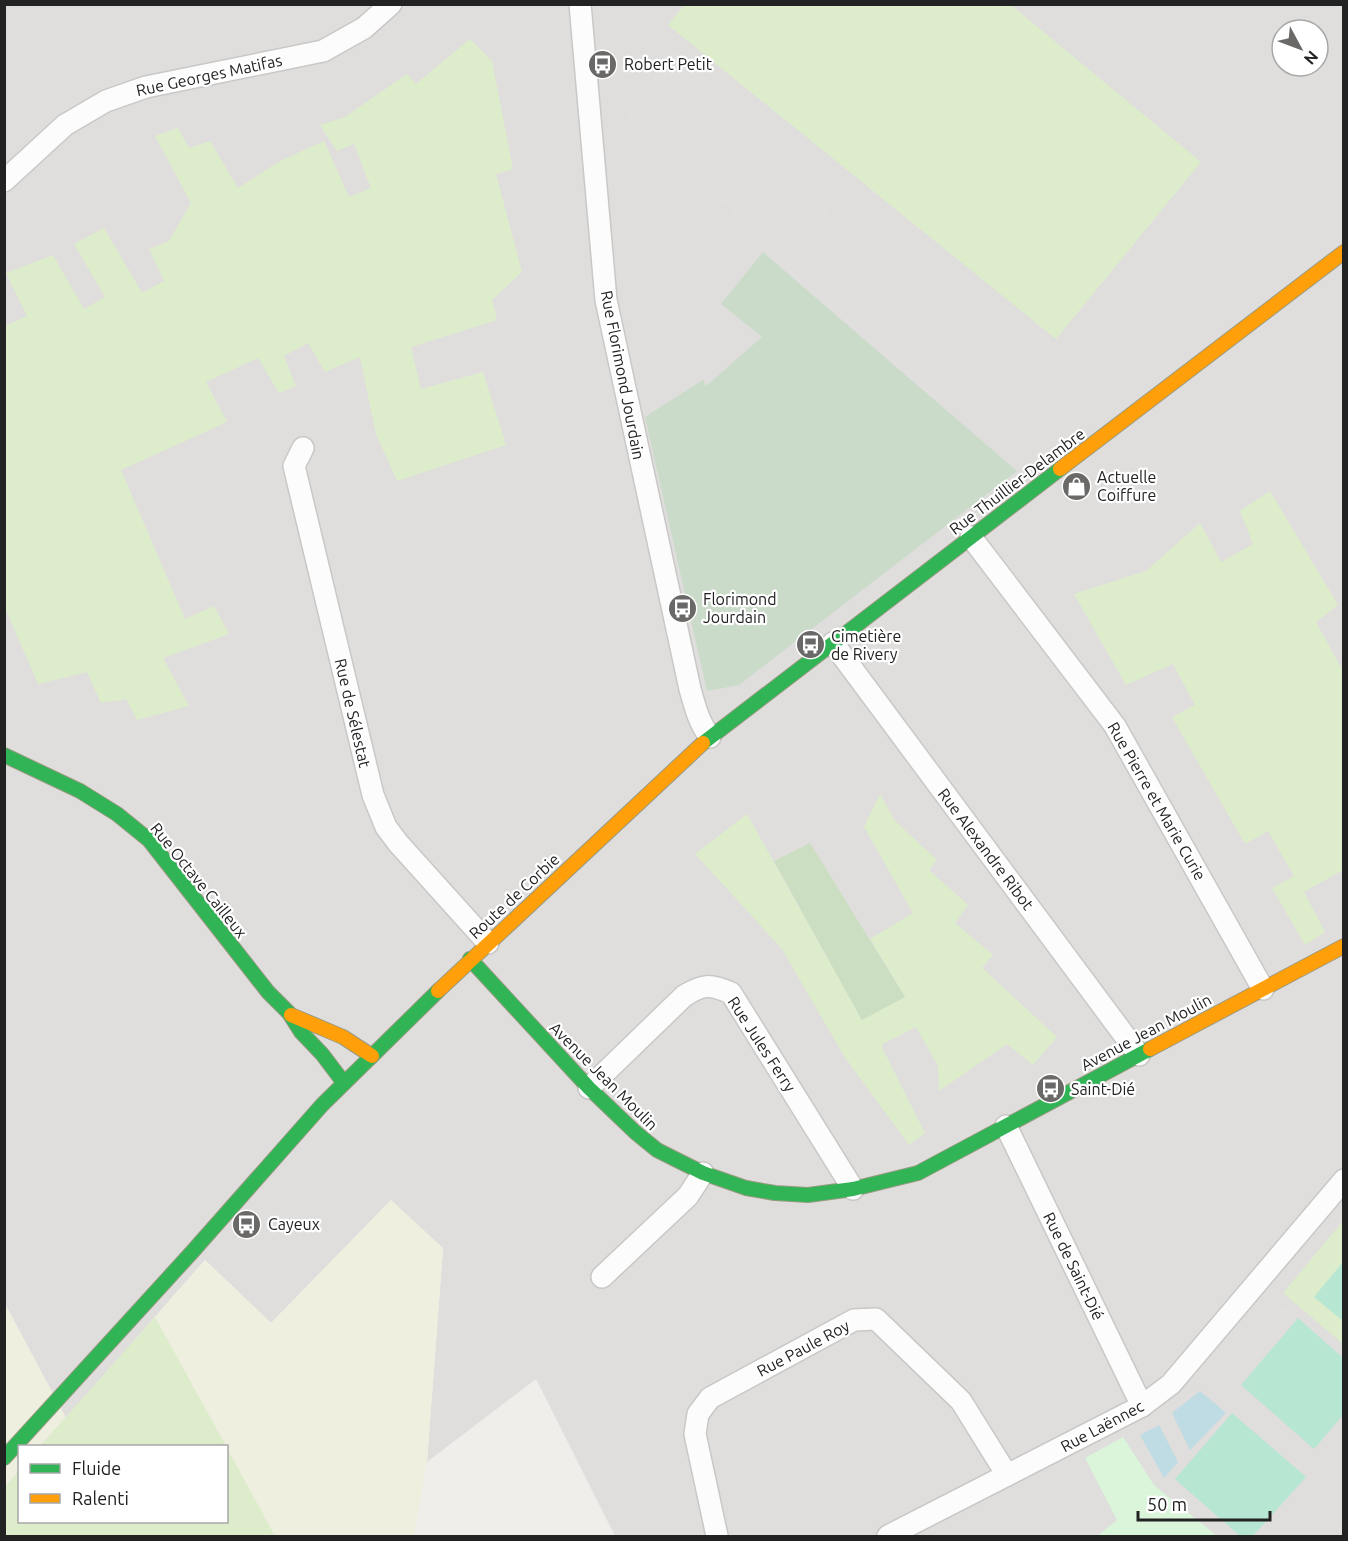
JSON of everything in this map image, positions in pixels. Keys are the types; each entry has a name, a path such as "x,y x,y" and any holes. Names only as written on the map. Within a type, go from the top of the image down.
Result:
{"main road":[{"name":"Rue Thuillier-Delambre","path":"710,737 1344,252"},
{"name":"Route de Corbie","path":"4,1458 193,1251 322,1104 470,959 710,737"},
{"name":"Rue Octave Cailleux","path":"4,755 80,791 117,814 148,840 268,992 289,1013"},
{"name":"Avenue Jean Moulin","path":"470,959 589,1088 657,1150 703,1173 746,1188 808,1195 853,1189 918,1173 1344,946"},
{"path":"289,1013 316,1027 340,1034 358,1044 372,1056"},
{"path":"289,1013 301,1032 322,1053 344,1083"}],"street":[{"name":"Rue Georges Matifas","path":"4,180 65,125 105,101 146,87 323,51 364,28 391,4"},
{"name":"Rue Florimond Jourdain","path":"580,4 606,300 690,689 700,722 710,737"},
{"name":"Rue de Sélestat","path":"303,448 294,466 373,795 386,827 398,843 488,943"},
{"name":"Rue Pierre et Marie Curie","path":"971,537 1115,726 1263,989"},
{"name":"Rue Alexandre Ribot","path":"833,643 1139,1055"},
{"name":"Rue Jules Ferry","path":"589,1088 684,996 699,987 721,988 731,993 853,1189"},
{"name":"Rue de Saint-Dié","path":"1006,1126 1142,1406"},
{"path":"602,1277 688,1196 703,1173"},
{"name":"Rue Laënnec","path":"896,1535 1142,1406 1171,1384 1344,1180"},
{"name":"Rue Paule Roy","path":"717,1536 695,1434 698,1414 710,1398 854,1320 876,1319 961,1401 1007,1475"}],"shaded area":[{"path":"4,5 1343,5 1343,1536 615,1536 536,1379 427,1462 443,1249 391,1200 271,1323 205,1260 66,1418 4,1302"},
{"path":"677,51 828,184 816,199 831,212 803,248 944,361 968,357 1010,307 1120,399 1039,454 951,383 936,401 763,252 751,240 730,209 626,117 662,67"},
{"path":"615,226 667,269 643,298 618,278"},
{"path":"1237,852 1261,893 1225,921 1198,873"},
{"path":"802,1142 821,1151 791,1178 769,1174"},
{"path":"1285,1306 1295,1315 1234,1384 1224,1376"}],"green space":[{"path":"685,4 1011,5 1201,162 1056,339 668,25"},
{"path":"470,39 492,61 513,169 496,174 522,272 492,300 497,320 411,347 421,389 483,372 506,445 397,481 376,434 360,357 325,372 308,343 284,356 296,386 279,393 258,358 206,382 227,422 121,470 185,619 214,606 229,634 163,658 189,706 137,720 126,699 101,703 87,672 38,684 5,608 5,326 27,316 6,273 53,255 84,309 105,297 74,244 104,228 142,293 164,281 149,249 169,241 191,203 155,136 178,128 189,148 210,141 238,188 280,161 324,141 349,197 371,188 354,144 337,151 320,125 345,117 407,74 416,84"},
{"path":"763,252 1017,471 739,685 707,691 645,417 703,380 706,386 762,337 721,304"},
{"path":"1270,491 1338,605 1316,622 1343,671 1343,870 1304,892 1325,932 1305,945 1272,888 1294,876 1268,831 1245,844 1172,717 1195,705 1173,664 1126,685 1074,594 1146,571 1200,523 1221,562 1253,544 1240,511"},
{"path":"880,794 895,821 937,860 929,870 968,905 955,923 993,955 982,968 1057,1037 1033,1065 1007,1044 939,1091 938,1066 916,1027 881,1045 925,1133 909,1145 844,1056 782,949 695,854 747,814 862,1020 905,997 870,939 913,913 864,827"},
{"path":"810,843 905,997 862,1020 774,861"},
{"path":"391,1200 443,1248 427,1462 414,1536 275,1536 228,1450 228,1445 225,1445 155,1317 205,1260 271,1323"},
{"path":"1343,1221 1343,1344 1283,1293"},
{"path":"1343,1262 1343,1321 1314,1297"},
{"path":"4,1302 66,1418 41,1445 18,1445 18,1471 5,1487"},
{"path":"155,1317 225,1445 41,1445"},
{"path":"1298,1318 1343,1358 1343,1415 1314,1449 1241,1385"},
{"path":"1232,1413 1306,1477 1253,1536 1240,1536 1175,1479"},
{"path":"1123,1437 1154,1485 1217,1536 1097,1536 1117,1520 1085,1458"},
{"path":"228,1450 275,1536 5,1536 5,1487 18,1471 18,1523 228,1523"}],"water":[{"path":"1200,1391 1226,1413 1190,1450 1172,1413"},
{"path":"1159,1425 1178,1462 1164,1478 1140,1435"}],"traffic: fast":[{"path":"703,743 1060,469"},
{"path":"4,755 80,791 117,814 149,840 268,992 289,1013 301,1032 322,1054 344,1083"},
{"path":"470,959 589,1088 657,1150 703,1173 746,1188 775,1193 808,1195 853,1189 918,1173 1150,1049"},
{"path":"4,1458 193,1251 322,1105 438,991"}],"traffic: slow":[{"path":"1060,469 1344,252"},
{"path":"438,991 703,743"},
{"path":"1150,1049 1344,946"},
{"path":"291,1015 343,1037 372,1056"}],"place":[{"name":"Robert Petit","path":"603,64"},
{"name":"Actuelle Coiffure","path":"1076,486"},
{"name":"Florimond Jourdain","path":"682,608"},
{"name":"Cimetière de Rivery","path":"810,645"},
{"name":"Saint-Dié","path":"1050,1089"},
{"name":"Cayeux","path":"247,1224"}]}
